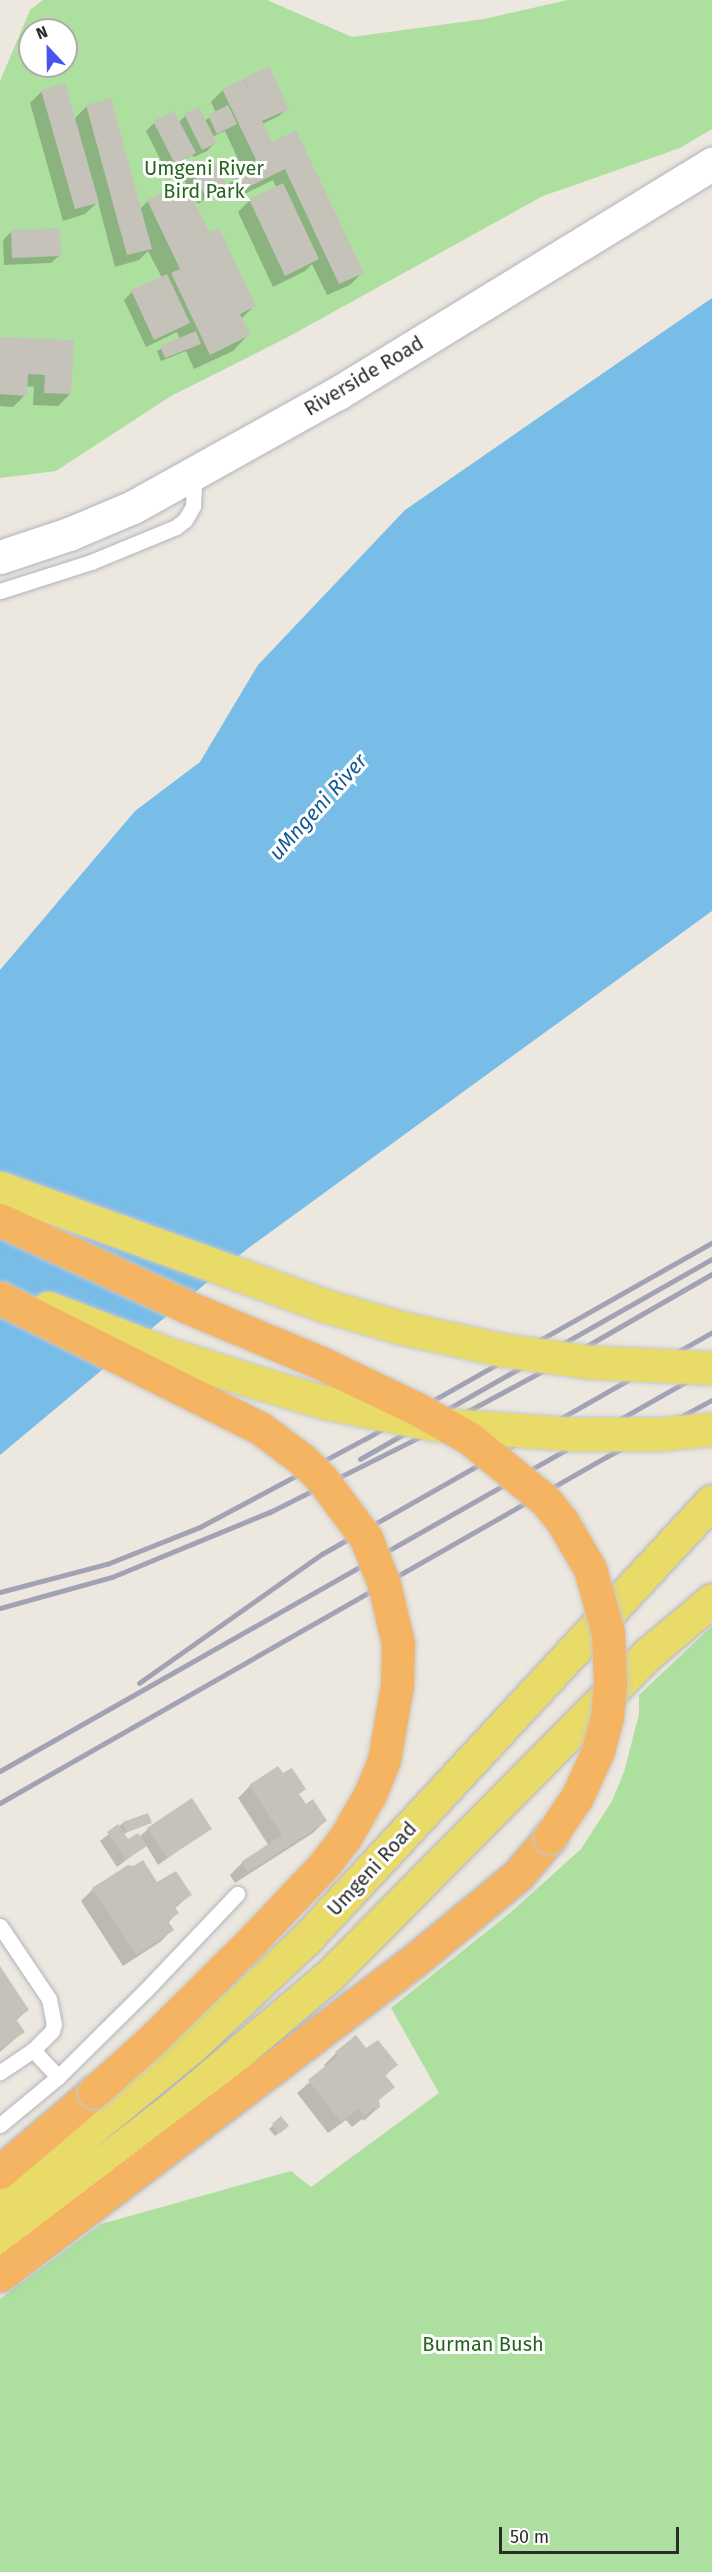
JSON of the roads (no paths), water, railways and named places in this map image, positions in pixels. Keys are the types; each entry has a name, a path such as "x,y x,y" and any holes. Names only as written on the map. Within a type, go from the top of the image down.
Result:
{"highway":[{"path":"0,1220 185,1306 339,1371 419,1410 469,1438 545,1500 562,1521 590,1569 608,1633 609,1701 598,1751 572,1805 528,1864 414,1960 167,2151 0,2275"},
{"path":"0,1298 260,1428 303,1460 322,1479 366,1538 384,1584 398,1643 397,1685 384,1760 370,1794 345,1838 319,1872 153,2039 0,2172"}],"main road":[{"name":"Riverside Road","path":"0,557 69,534 133,507 338,393 712,164"},
{"path":"0,1188 326,1306 402,1328 503,1350 590,1362 712,1368"},
{"path":"0,1290 168,1354 256,1382 323,1402 432,1424 572,1434 661,1434 712,1430"},
{"name":"Umgeni Road","path":"0,2204 190,2048 308,1937 712,1501"},
{"path":"0,2242 179,2103 330,1974 649,1653 712,1600"}],"lane":[{"path":"0,591 92,562 176,527 185,520 193,506 195,472"},
{"path":"0,2125 58,2077 146,1991 237,1894"},
{"path":"0,1926 49,1999 53,2013 52,2031 33,2050 0,2073"},
{"path":"33,2050 58,2077"}],"water":[{"name":"uMngeni River","path":"712,298 712,911 247,1249 0,1455 0,970 135,811 200,762 258,665 405,510"}],"railway":[{"path":"0,1592 107,1564 200,1527 365,1439 712,1243"},
{"path":"360,1459 712,1259"},
{"path":"0,1608 112,1577 270,1512 422,1436 552,1366 712,1274"},
{"path":"139,1683 322,1554 712,1332"},
{"path":"0,1771 712,1367"},
{"path":"0,1803 606,1457 712,1400"}],"park label":[{"name":"Umgeni River Bird Park","path":"204,180"},
{"name":"Burman Bush","path":"483,2344"}]}
